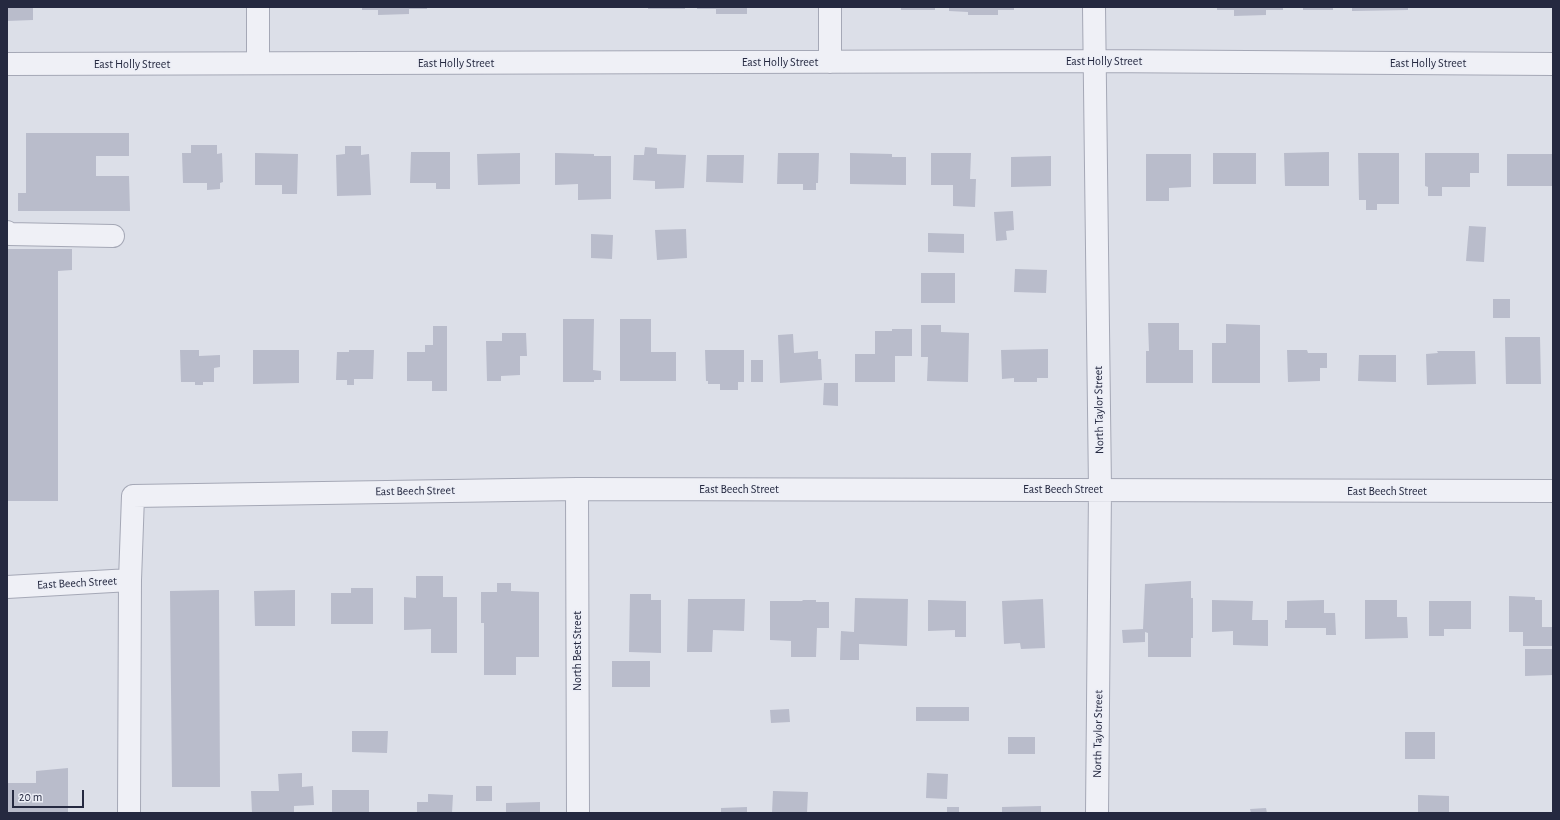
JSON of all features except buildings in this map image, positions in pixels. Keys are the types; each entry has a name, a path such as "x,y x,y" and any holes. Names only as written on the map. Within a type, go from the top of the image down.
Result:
{"street":[{"path":"258,7 258,64"},
{"path":"830,7 830,62"},
{"name":"North Taylor Street","path":"1094,7 1100,489 1097,813"},
{"name":"East Holly Street","path":"7,64 1094,61 1553,64"},
{"path":"7,232 9,234 113,236"},
{"name":"East Beech Street","path":"7,587 130,580 133,496 577,488 1553,491"},
{"name":"North Best Street","path":"577,488 578,813"},
{"path":"129,813 130,580"}]}
